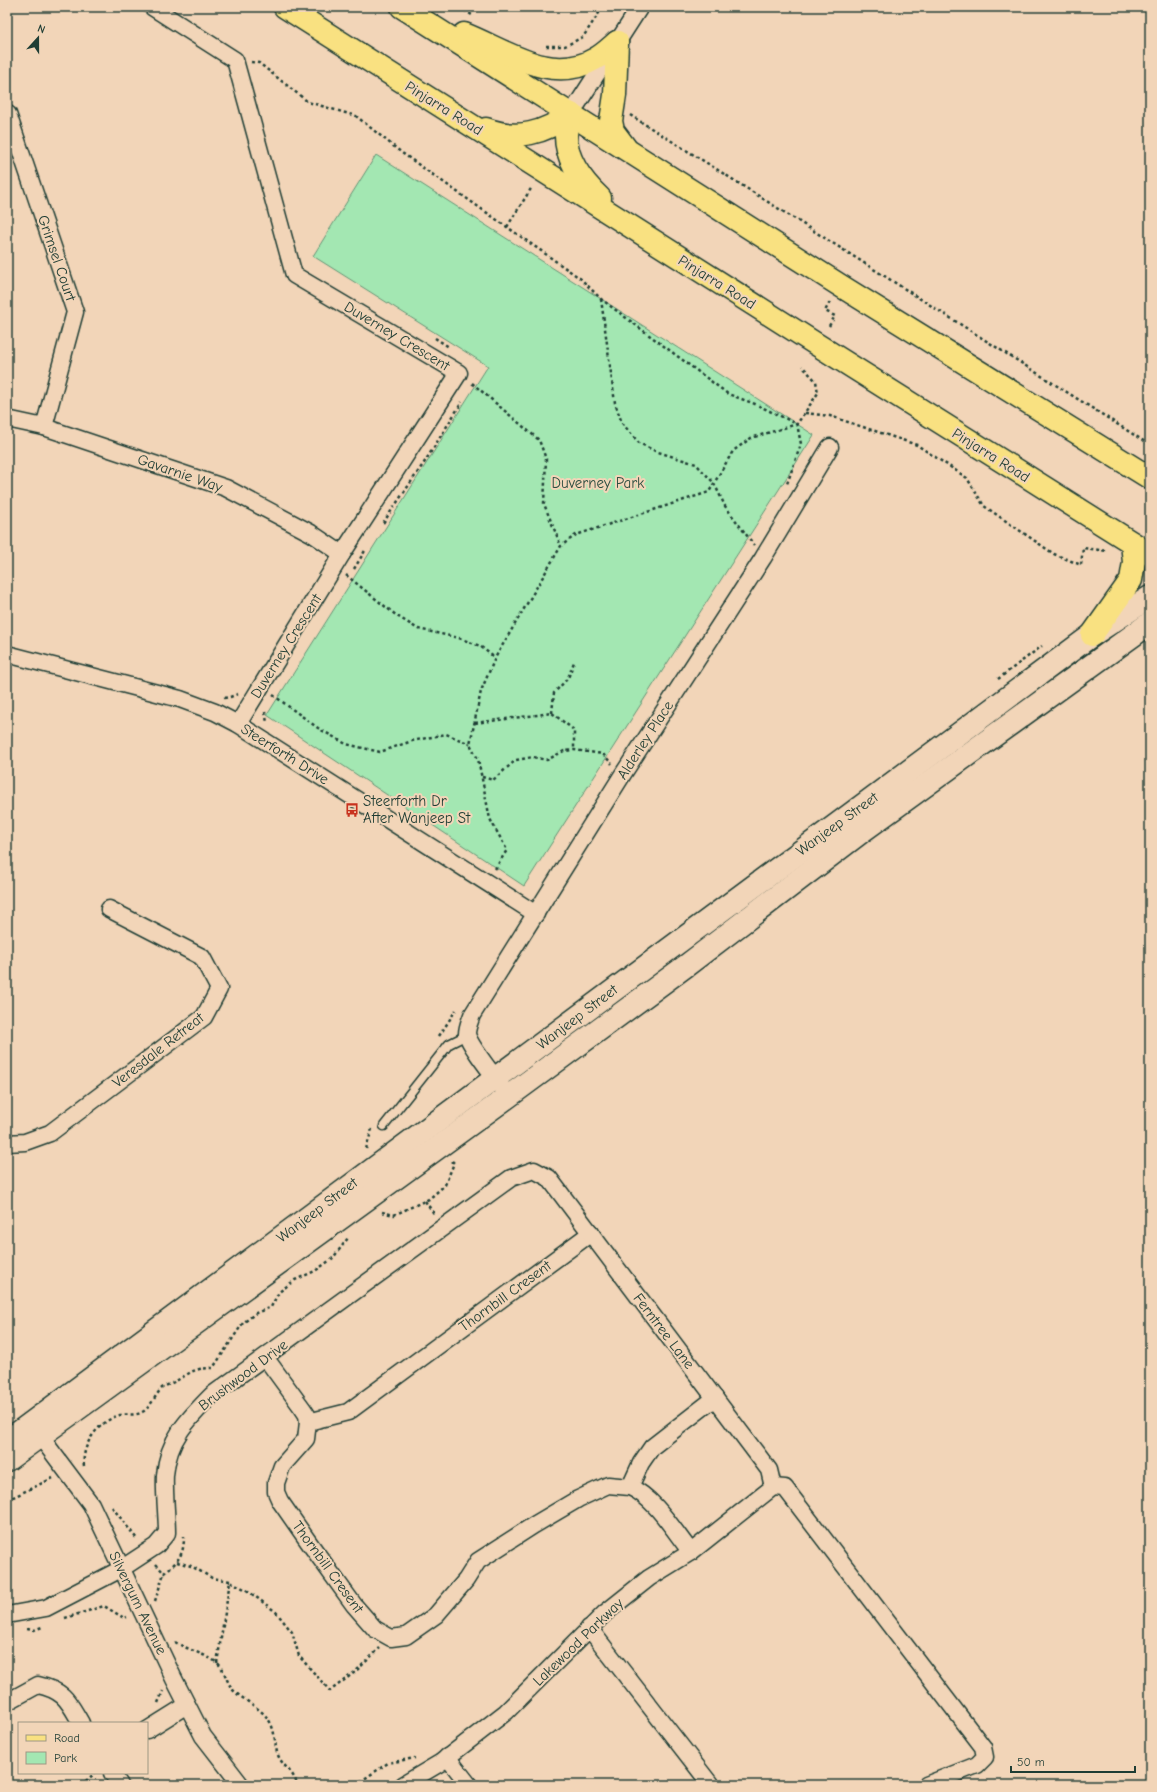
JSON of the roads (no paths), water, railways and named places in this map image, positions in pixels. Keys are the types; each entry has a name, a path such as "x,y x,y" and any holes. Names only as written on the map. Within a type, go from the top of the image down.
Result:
{"main road":[{"name":"Pinjarra Road","path":"285,7 1141,549"},
{"path":"409,12 482,41 521,60 543,67 570,68 595,60 617,42"},
{"path":"409,12 841,286 1150,478"},
{"path":"617,42 611,121 613,131 630,152"},
{"path":"467,122 498,134 510,136 545,129 558,124 571,114"},
{"path":"571,114 566,136 577,172 590,188 632,228"},
{"path":"1109,453 1150,469"},
{"path":"1092,635 1131,580 1134,562 1141,549"},
{"name":"Wanjeep Street","path":"7,1441 36,1429 509,1096 687,965 859,834 1092,635 1150,596"},
{"name":"Wanjeep Street","path":"7,1460 36,1429 496,1077 981,731 1150,622"}],"street":[{"name":"Duverney Crescent","path":"152,7 235,60 294,275 459,373 338,560 238,724"},
{"path":"571,114 640,7"},
{"name":"Grimsel Court","path":"8,114 75,312 44,428"},
{"name":"Gavarnie Way","path":"7,419 44,428 226,488 311,533 338,560"},
{"name":"Alderley Place","path":"468,1035 468,1026 472,1015 623,774 763,558 830,447"},
{"name":"Steerforth Drive","path":"7,654 180,698 215,712 238,724 487,881 536,914"},
{"name":"Veresdale Retreat","path":"7,1143 25,1142 50,1133 204,1017 219,989 202,957 109,909"},
{"path":"468,1035 471,1044 509,1096"},
{"name":"Brushwood Drive","path":"7,1616 46,1608 121,1569 156,1546 168,1534 165,1475 172,1445 188,1418 212,1395 511,1178 534,1170 549,1178"},
{"name":"Ferntree Lane","path":"549,1178 769,1470 773,1487"},
{"name":"Thornbill Cresent","path":"591,1233 348,1412 308,1422 306,1438 282,1466 276,1483 276,1492 306,1538 354,1605 375,1629 390,1638 406,1636 436,1615 462,1585 478,1561 534,1525 578,1499 608,1486 630,1487"},
{"path":"265,1357 304,1409 308,1422"},
{"path":"691,1552 648,1498 639,1491 630,1487 641,1463 652,1447 715,1398"},
{"name":"Silvergum Avenue","path":"36,1429 91,1504 121,1569 203,1736 241,1785"},
{"path":"773,1487 784,1488 983,1747 985,1758 977,1765 926,1785"},
{"name":"Lakewood Parkway","path":"403,1785 447,1757 506,1712 605,1613 649,1578 691,1552 773,1487"},
{"path":"589,1628 711,1785"},
{"path":"7,1702 38,1685 53,1688 66,1698 81,1722"},
{"path":"148,1729 187,1705"},
{"path":"447,1757 469,1785"},
{"path":"113,1774 120,1785"}],"lane":[{"path":"384,1126 449,1044 468,1035"}],"place":[{"name":"Steerforth Dr After Wanjeep St","path":"352,810"}],"park label":[{"name":"Duverney Park","path":"598,483"}]}
